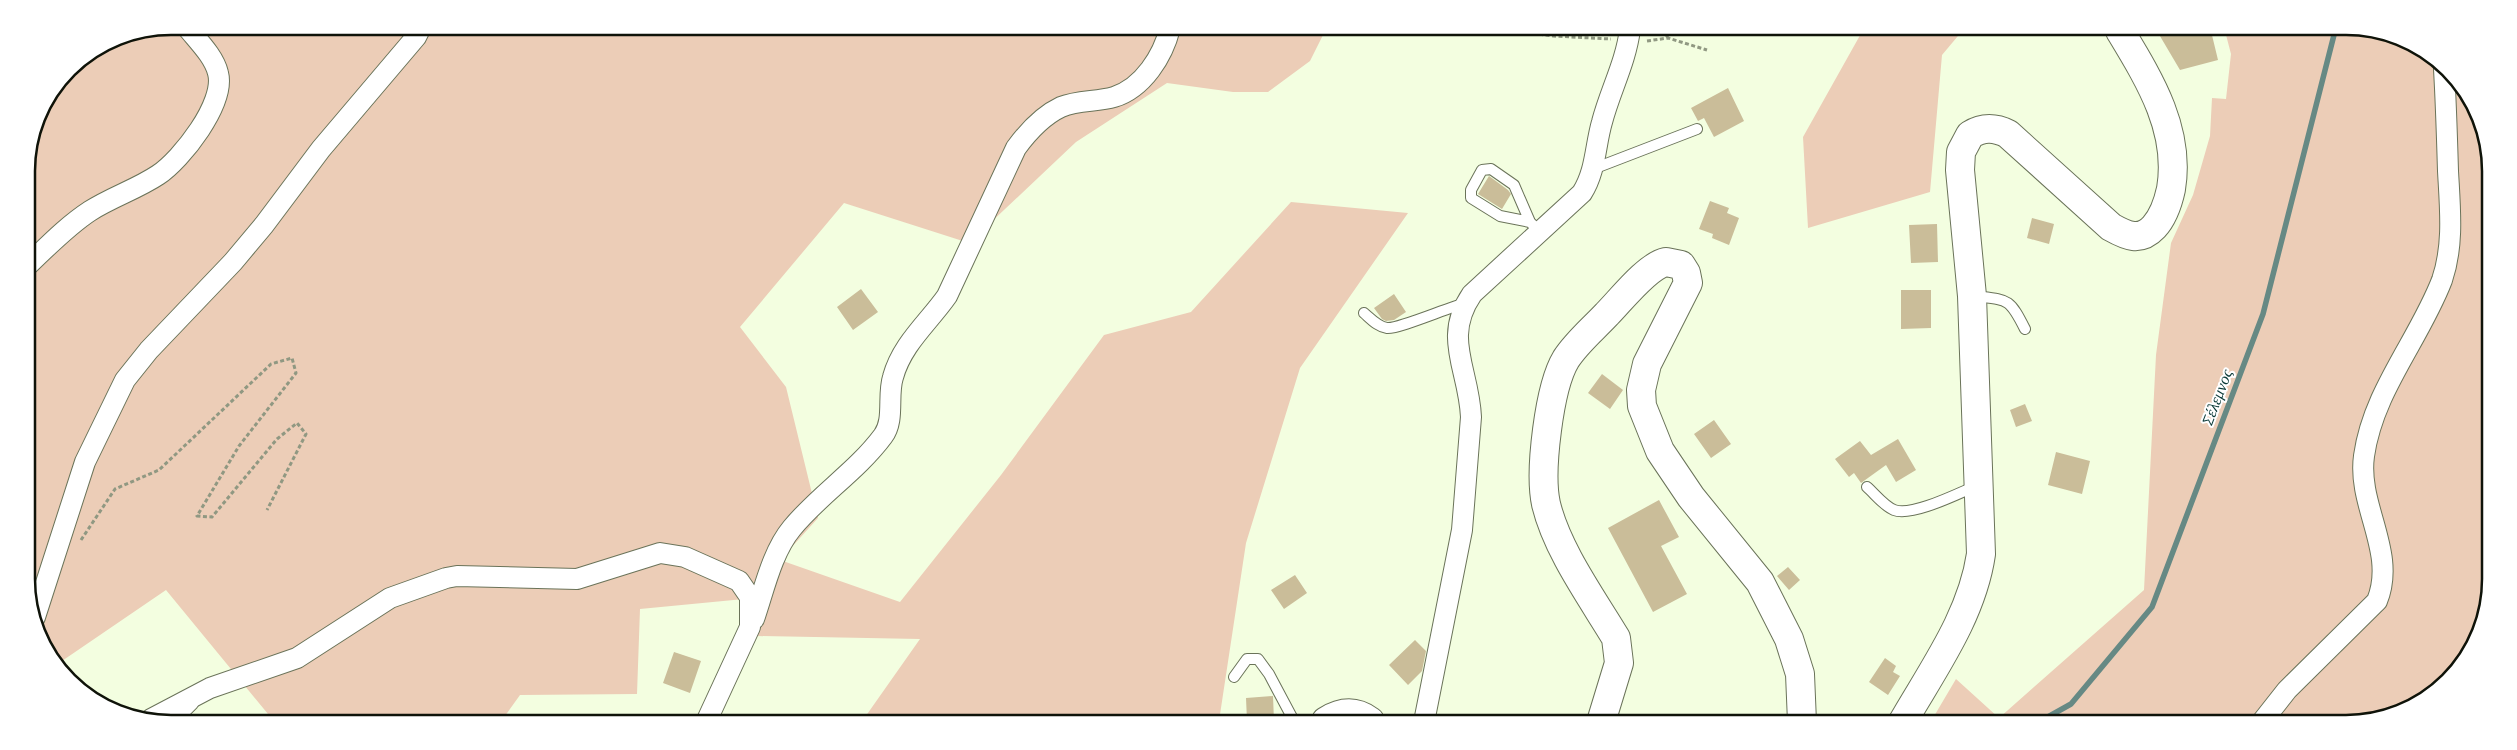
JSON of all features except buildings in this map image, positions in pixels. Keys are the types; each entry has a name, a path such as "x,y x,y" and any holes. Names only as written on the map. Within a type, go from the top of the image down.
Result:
{"main road":[{"path":"1906,715 1961,620 1978,576 1981,554 1972,296 1960,170 1961,152 1964,143 1970,135 1978,130 1998,129 2008,134 2111,226 2132,237 2142,237 2159,222 2168,203 2173,176 2173,151 2164,114 2150,80 2123,35"},
{"path":"1603,715 1620,655 1616,638 1564,548 1546,503 1544,476 1551,407 1560,373 1574,348 1650,271 1666,262 1681,265 1686,273 1688,283 1647,364 1641,390 1642,406 1660,451 1691,497 1760,582 1789,639 1800,674 1802,715"},
{"path":"1338,715 1352,712 1360,715"}],"street":[{"path":"35,259 91,210 157,176 170,166 196,135 216,97 219,83 218,73 209,56 193,35"},
{"path":"38,606 85,462 126,380 149,350 233,262 264,225 321,149 417,35"},
{"path":"709,715 750,627 786,537 857,464 886,430 893,377 901,358 916,332 934,314 947,296 1016,148 1024,137 1061,107 1113,97 1135,84 1160,57 1168,35"},
{"path":"1425,715 1462,530 1471,417 1470,403 1457,340 1457,328 1466,303 1472,294 1535,227 1582,193 1593,169 1602,121 1629,36"},
{"path":"2267,715 2287,690 2377,601 2382,589 2384,574 2382,555 2364,486 2364,458 2371,427 2385,391 2434,298 2449,252 2451,224 2444,77"},
{"path":"160,714 210,688 297,658 390,598 446,578 457,576 577,579 651,555 669,554 685,557 738,581 750,597 750,627"}],"lane":[{"path":"1593,169 1697,129"},
{"path":"1491,169 1514,185 1535,227 1500,216 1471,198 1471,190 1482,170 1491,169"},
{"path":"1972,296 2008,302 2013,306 2025,329"},
{"path":"1364,313 1378,325 1393,328 1440,310 1466,303"},
{"path":"1867,487 1889,506 1899,511 1918,509 1980,484"},
{"path":"1234,677 1247,660 1258,659 1269,674 1291,715"},
{"path":"182,715 210,688"}],"path":[{"path":"1546,35 1617,40 1629,36 1668,38 1707,50"},
{"path":"80,541 115,489 159,470 271,364 292,358 296,373 239,446 197,516 212,517 277,439 297,423 306,434 267,510"}],"shaded area":[{"path":"162,35 1323,35 1310,61 1268,92 1233,92 1167,83 1076,142 969,243 844,203 740,327 786,387 818,518 780,560 900,602 1001,475 1104,335 1191,312 1291,202 1408,213 1300,368 1246,543 1220,715 867,715 920,639 757,636 744,599 640,609 637,694 520,695 506,715 267,715 166,590 62,661 53,647 42,623 35,588 36,153 42,127 49,111 69,81 95,58 127,42"},
{"path":"1860,35 1959,35 1942,55 1930,192 1808,228 1803,137"},
{"path":"2226,35 2364,36 2398,45 2429,63 2448,81 2459,95 2475,127 2482,162 2482,579 2481,597 2472,631 2459,655 2436,681 2422,692 2398,705 2373,712 2355,715 2002,715 2144,590 2156,355 2171,243 2193,195 2210,136 2212,98 2226,99 2231,54"},
{"path":"1956,679 1996,715 1935,715"}],"waterway":[{"name":"Σέλεμνος","path":"2051,715 2071,704 2152,607 2263,314 2334,35"}]}
